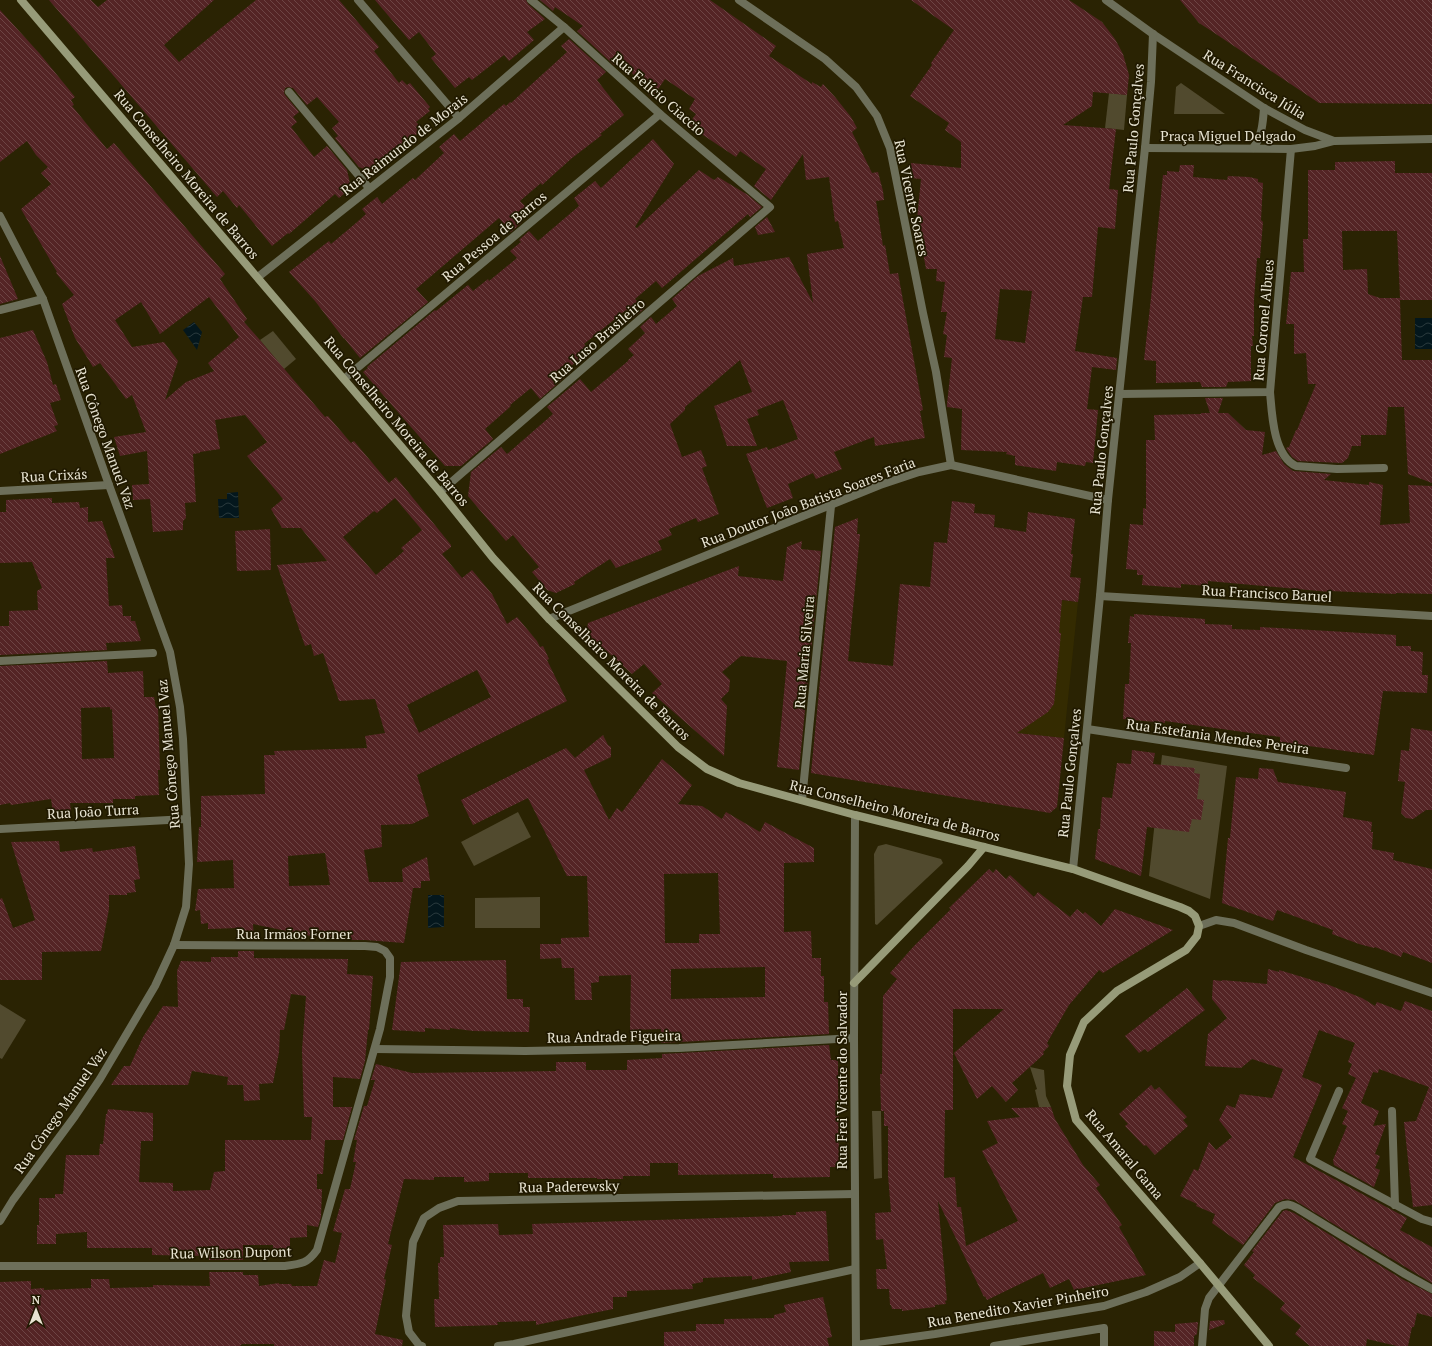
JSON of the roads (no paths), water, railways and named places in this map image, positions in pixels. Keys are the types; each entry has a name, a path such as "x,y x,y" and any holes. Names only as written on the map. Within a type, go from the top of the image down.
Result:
{"main road":[{"name":"Rua Conselheiro Moreira de Barros","path":"21,0 440,492 493,558 549,619 678,747 708,769 739,783 855,815 1073,869 1189,911 1195,916 1199,926"},
{"path":"854,983 968,866 984,847"},
{"name":"Rua Amaral Gama","path":"1199,926 1197,936 1186,950 1116,991 1084,1022 1070,1055 1067,1086 1076,1120 1200,1263 1218,1287 1269,1346"}],"street":[{"path":"358,0 460,118"},
{"name":"Rua Felício Ciaccio","path":"530,0 564,27 660,114 770,207"},
{"name":"Rua Vicente Soares","path":"739,0 825,60 856,87 877,116 890,148 936,372 951,465"},
{"name":"Rua Francisca Júlia","path":"1106,0 1153,34 1264,108 1305,130 1334,141 1432,139"},
{"name":"Rua Raimundo de Morais","path":"258,278 369,188 460,118 564,27"},
{"name":"Rua Paulo Gonçalves","path":"1073,869 1108,500 1145,148 1151,82 1153,34"},
{"path":"289,92 369,188"},
{"path":"1253,148 1259,139 1263,124 1264,108"},
{"name":"Rua Pessoa de Barros","path":"344,379 660,114"},
{"name":"Praça Miguel Delgado","path":"1145,148 1291,149 1315,146 1334,141"},
{"name":"Rua Coronel Albues","path":"1120,394 1270,392 1291,149"},
{"name":"Rua Luso Brasileiro","path":"440,492 770,207"},
{"name":"Rua Cônego Manuel Vaz","path":"0,216 43,299 109,486 170,652 180,707 190,864 186,907 174,945 155,986 100,1079 75,1116 13,1200 0,1221"},
{"path":"0,310 43,299"},
{"path":"1270,392 1272,415 1279,445 1282,452 1291,463 1296,466 1384,468"},
{"name":"Rua Doutor João Batista Soares Faria","path":"549,619 880,485 912,474 951,465 1108,500"},
{"name":"Rua Crixás","path":"0,491 109,486"},
{"name":"Rua Maria Silveira","path":"802,800 831,506"},
{"name":"Rua Francisco Baruel","path":"1100,596 1432,616"},
{"path":"0,660 153,653"},
{"name":"Rua Estefania Mendes Pereira","path":"1087,729 1346,768"},
{"name":"Rua Frei Vicente do Salvador","path":"855,815 854,1038 856,1346"},
{"name":"Rua João Turra","path":"0,829 187,818"},
{"path":"1199,926 1216,920 1234,923 1306,950 1432,993"},
{"name":"Rua Irmãos Forner","path":"174,945 377,947 385,951 390,958 390,978"},
{"name":"Rua Wilson Dupont","path":"0,1266 284,1266 301,1264 310,1260 317,1250 375,1049 390,978"},
{"name":"Rua Andrade Figueira","path":"375,1049 525,1051 679,1048 854,1038"},
{"path":"1339,1091 1310,1160 1422,1219 1432,1222"},
{"path":"1392,1111 1395,1205"},
{"name":"Rua Paderewsky","path":"422,1346 419,1345 409,1332 406,1316 413,1242 424,1218 439,1208 458,1201 855,1194"},
{"path":"1202,1346 1204,1309 1209,1298 1279,1207 1284,1205 1290,1204 1432,1289"},
{"name":"Rua Benedito Xavier Pinheiro","path":"856,1346 1104,1306 1146,1292 1180,1277 1200,1263"},
{"path":"498,1346 530,1341 856,1269"},
{"path":"994,1346 1104,1328 1104,1346"}],"water":[{"path":"1415,318 1432,318 1432,349 1415,349"},
{"path":"194,322 202,332 197,350 183,330"},
{"path":"238,492 239,518 219,518 218,499 227,499 227,493"},
{"path":"428,895 444,895 444,927 428,928"}]}
